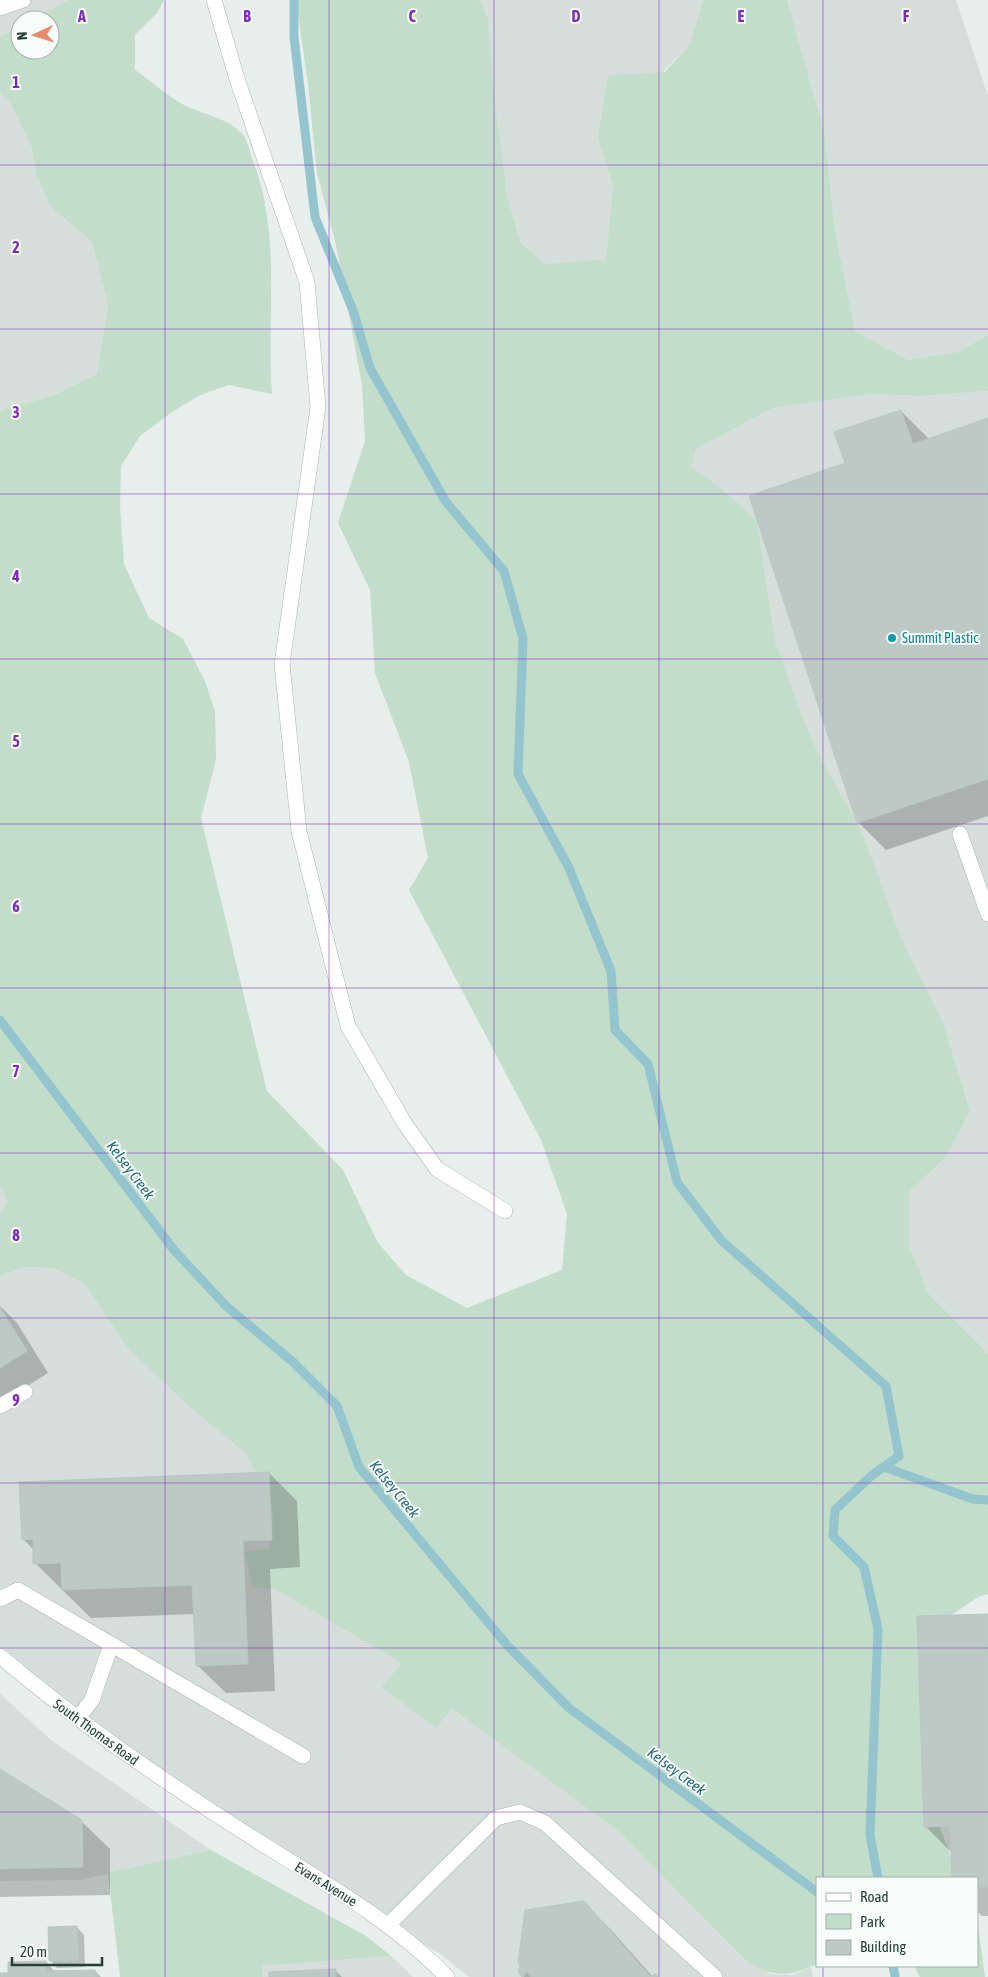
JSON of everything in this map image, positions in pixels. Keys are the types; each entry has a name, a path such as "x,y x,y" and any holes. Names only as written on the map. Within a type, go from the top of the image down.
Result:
{"street":[{"path":"0,8 23,0"},
{"path":"214,0 237,79 307,282 318,407 282,664 300,831 348,1026 405,1124 437,1169 505,1211"},
{"path":"960,834 988,914"},
{"path":"0,1406 25,1392"},
{"path":"0,1600 18,1590 303,1756"},
{"path":"78,1718 92,1700 111,1645"},
{"name":"South Thomas Road","path":"0,1656 78,1718 160,1778 197,1802"},
{"name":"Evans Avenue","path":"197,1802 388,1925 427,1957 447,1977"},
{"path":"388,1925 496,1818 520,1812 545,1823 715,1977"}],"shaded area":[{"path":"0,0 69,0 49,10 10,10 10,31 0,37"},
{"path":"480,0 703,0 690,44 598,139 613,186 606,259 545,264 520,242 507,194 494,93 488,19"},
{"path":"787,0 956,0 988,96 988,335 958,352 908,360 855,331 834,225 825,135"},
{"path":"0,92 9,100 31,146 37,177 51,207 92,242 108,304 97,374 54,395 0,411"},
{"path":"988,391 988,1353 928,1293 909,1245 909,1192 946,1157 970,1111 943,1022 901,938 801,714 775,641 757,520 691,467 696,449 773,408 871,394 920,396"},
{"path":"0,1184 7,1201 0,1215"},
{"path":"26,1267 53,1268 85,1284 126,1346 288,1481 275,1589 403,1663 618,1831 689,1901 770,1974 793,1975 811,1967 813,1977 469,1977 439,1953 388,1925 160,1778 0,1656 0,1276"},
{"path":"0,1694 51,1740 211,1850 80,1880 0,1881"},
{"path":"391,1956 413,1977 263,1977 262,1966"}],"green space":[{"path":"69,0 164,0 157,13 135,35 135,70 178,101 232,125 239,130 247,142 262,189 270,247 272,394 229,385 200,395 172,412 140,436 121,466 120,507 124,564 149,618 183,639 205,681 215,712 216,759 201,818 267,1091 343,1170 378,1243 406,1275 467,1308 562,1270 567,1214 541,1140 409,890 428,858 409,762 375,673 370,590 338,523 365,441 362,385 336,245 317,173 308,84 296,0 480,0 488,19 494,93 507,194 520,242 545,264 606,259 613,186 598,139 608,75 665,72 690,44 703,0 787,0 825,135 834,225 855,331 908,360 958,352 988,335 988,391 920,396 871,394 773,408 696,449 691,467 719,487 757,520 775,641 801,714 821,759 863,835 901,938 943,1022 970,1111 946,1157 909,1192 909,1245 928,1293 988,1353 988,1594 978,1597 950,1616 939,1825 959,1877 816,1877 816,1964 783,1974 750,1964 618,1831 452,1708 436,1728 382,1687 402,1663 275,1589 253,1588 245,1552 269,1549 274,1516 248,1455 190,1407 126,1346 85,1284 53,1268 26,1267 0,1276 0,1215 7,1201 0,1184 0,411 54,395 97,374 108,304 92,242 51,207 37,177 31,146 9,100 0,92 0,37 10,31 10,60 60,60 60,10 49,10"},
{"path":"211,1850 366,1936 391,1956 262,1966 263,1977 120,1977 108,1873"},
{"path":"978,1926 985,1977 920,1977 915,1967 978,1967"}],"building":[{"name":"Summit Plastic","path":"901,410 913,444 988,418 988,779 857,823 749,496 845,463 834,432"},
{"path":"0,1307 27,1351 0,1368"},
{"path":"269,1472 272,1540 243,1541 248,1664 196,1666 192,1585 62,1590 61,1563 33,1564 33,1539 22,1540 19,1482"},
{"path":"988,1614 988,1887 978,1887 978,1877 952,1877 950,1826 924,1827 917,1616"},
{"path":"0,1769 82,1820 83,1867 0,1869"},
{"path":"584,1901 651,1977 531,1977 527,1972 522,1977 518,1972 520,1966 518,1963 525,1910"},
{"path":"77,1926 79,1960 49,1961 48,1927"},
{"path":"46,1961 47,1971 95,1970 96,1977 0,1977 0,1973 8,1973 8,1962"},
{"path":"336,1969 336,1977 269,1977 269,1972"}],"waterway":[{"path":"294,0 294,37 315,217 354,313 370,368 446,502 504,571 523,639 518,774 569,868 611,971 615,1030 648,1064 677,1182 721,1240 886,1386 899,1456 871,1476 835,1510 833,1536 864,1567 878,1629 870,1835 878,1877"},
{"name":"Kelsey Creek","path":"0,1020 174,1250 226,1306 293,1362 337,1406 359,1467 507,1645 569,1708 816,1891"},
{"path":"884,1467 973,1499 988,1500"},
{"path":"893,1967 895,1976"}],"place":[{"name":"Summit Plastic","path":"892,638"}]}
